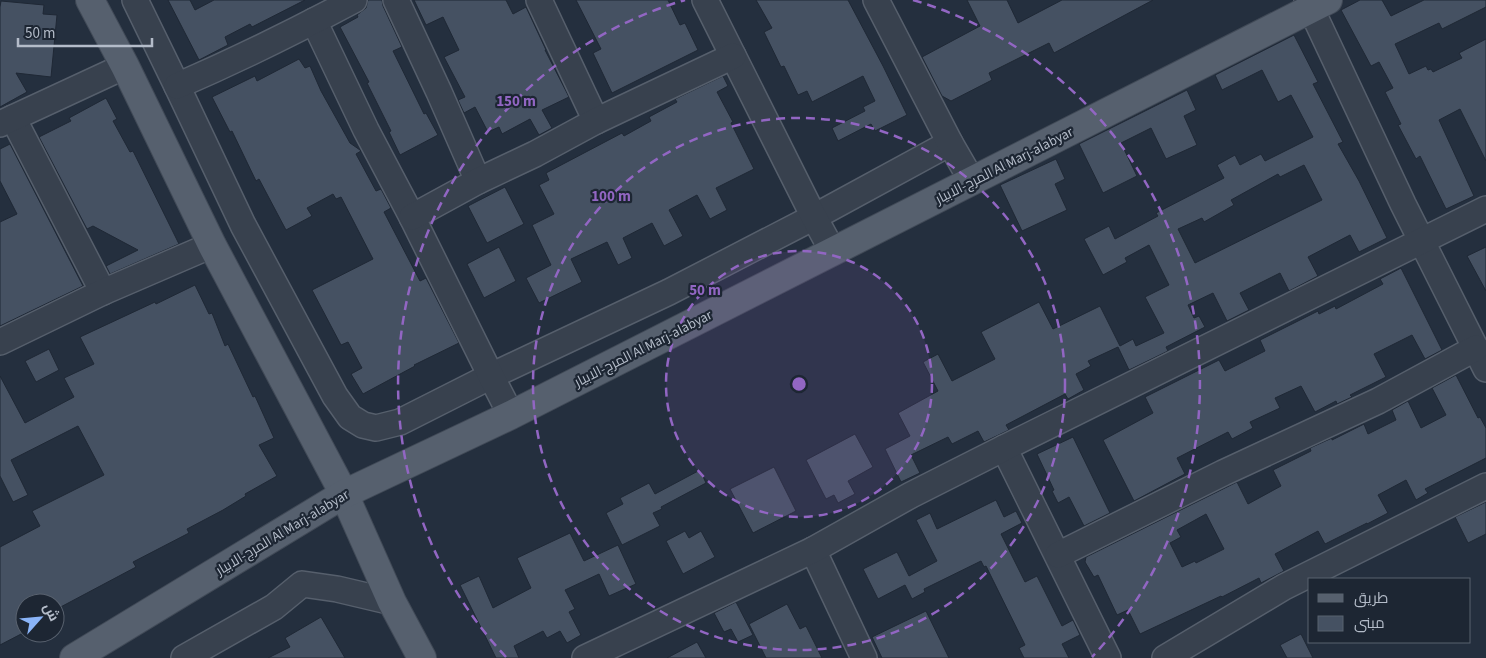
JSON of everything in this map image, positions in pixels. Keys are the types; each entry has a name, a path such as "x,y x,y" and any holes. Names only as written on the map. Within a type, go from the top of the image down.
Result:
{"main road":[{"name":"المرج-الابيار Al Marj-alabyar","path":"74,658 344,494 511,414 834,252 1315,3"},
{"path":"96,5 212,245 344,494 392,602 422,658"}],"street":[{"path":"135,0 243,225 335,396 350,417 363,426 376,428 400,422 490,376 669,292 814,218 950,143"},
{"path":"177,86 234,61 354,0"},
{"path":"396,0 478,181"},
{"path":"539,0 596,121"},
{"path":"705,0 814,218 834,252"},
{"path":"878,1 950,143 972,181"},
{"path":"1058,555 1223,473 1378,401 1481,358 1403,204 1315,3"},
{"path":"314,21 366,130 511,414"},
{"path":"412,217 596,121 733,56"},
{"path":"103,292 6,121 125,66"},
{"path":"585,658 611,652 813,550 911,495 1486,209"},
{"path":"0,342 103,292 212,245"},
{"path":"1004,448 1108,658"},
{"path":"1164,658 1284,587 1486,486"},
{"path":"813,550 864,658"},
{"path":"184,658 274,607 302,584 337,589 392,602"}],"building":[{"path":"168,0 190,0 195,10 214,0 305,0 252,27 250,24 225,37 228,45 199,60"},
{"path":"368,0 382,0 402,47 393,51 424,114 426,113 438,135 400,155 389,132 391,131 367,83 369,82 340,27 358,17 357,15 366,8"},
{"path":"414,0 506,0 513,14 526,7 569,97 542,110 552,128 539,135 530,119 502,134 499,127 488,132 475,107 464,113 458,100 465,97 444,57 459,50 443,17 426,25"},
{"path":"576,0 668,0 680,25 685,23 698,50 612,93 593,53 601,49"},
{"path":"756,0 848,0 907,115 875,131 871,124 838,141 832,128 865,111 863,107 875,101 863,76 812,102 807,91 798,95 784,66 781,67 764,32 772,28"},
{"path":"967,0 1007,0 1018,23 1062,0 1153,0 1054,53 1049,43 989,73 992,80 951,101 942,96 922,57 980,26"},
{"path":"1360,0 1382,0 1391,16 1424,0 1486,0 1486,7 1442,29 1439,23 1395,44 1409,74 1426,66 1428,70 1431,69 1433,72 1462,58 1459,53 1486,39 1486,161 1460,109 1439,120 1474,196 1446,209 1420,156 1416,159 1398,125 1401,124 1385,92 1393,88 1379,62 1371,66 1341,10"},
{"path":"1,1 44,5 43,14 57,15 51,77 16,73 27,92 0,107 0,7"},
{"path":"1294,35 1318,82 1313,84 1343,142 1338,144 1359,181 1387,238 1359,252 1350,235 1308,257 1318,276 1289,291 1280,273 1240,293 1249,310 1227,321 1213,293 1188,305 1194,318 1199,316 1205,327 1166,347 1168,351 1129,370 1118,347 1088,361 1091,366 1076,374 1084,390 1068,399 1065,394 1006,425 1009,430 984,442 978,431 952,444 948,437 911,455 920,473 901,482 885,449 910,436 898,413 938,391 923,362 938,354 952,381 995,359 981,332 1039,302 1053,329 1100,306 1120,346 1133,339 1136,346 1164,333 1145,297 1169,285 1149,245 1125,258 1127,262 1103,275 1084,239 1109,226 1115,239 1158,216 1156,213 1224,178 1217,165 1235,155 1240,165 1261,154 1265,161 1313,137 1291,95 1278,102 1262,70 1222,90 1215,75","holes":["1304,165 1322,200 1195,263 1178,229 1202,218 1204,222 1234,205 1231,200 1278,174 1280,177"]},
{"path":"299,59 305,68 310,66 321,91 350,143 361,151 356,154 376,191 381,189 391,208 384,212 420,281 426,278 459,343 414,365 363,394 351,374 362,368 348,342 341,345 312,290 373,259 341,197 336,199 333,194 307,208 312,216 286,230 259,179 256,181 232,131 230,132 212,97 255,76 257,81"},
{"path":"723,76 728,86 717,92 754,169 716,188 727,210 710,219 697,195 669,210 683,236 664,246 652,223 623,238 632,258 618,265 607,242 571,259 582,282 539,303 526,278 551,265 532,225 554,214 539,185 549,180 546,173 622,133 624,136 651,121 649,117 677,102 675,99"},
{"path":"1187,90 1196,110 1184,116 1197,145 1166,159 1151,128 1121,143 1137,176 1103,193 1079,144"},
{"path":"106,98 117,119 113,121 130,152 133,151 179,244 110,274 106,266 138,250 93,226 87,229 39,137 71,121 69,118"},
{"path":"10,144 83,286 0,326 0,222 17,214 0,181 0,149"},
{"path":"1056,159 1065,179 1055,184 1067,210 1022,231 1000,185"},
{"path":"505,187 524,224 487,243 468,206"},
{"path":"499,247 516,281 484,298 467,264"},
{"path":"1486,247 1486,291 1467,256"},
{"path":"1401,268 1442,350 1425,359 1412,335 1374,354 1386,377 1350,395 1352,397 1337,404 1336,401 1315,412 1301,386 1275,398 1280,408 1250,422 1253,428 1232,439 1228,432 1177,458 1185,474 1134,501 1103,440 1153,413 1145,397 1219,360 1225,371 1265,351 1260,340 1318,311 1319,314 1335,306 1336,309 1383,284 1380,279"},
{"path":"195,285 209,314 212,313 225,346 228,344 253,397 255,396 274,438 259,445 277,476 245,494 246,496 223,510 187,529 189,533 133,562 136,567 65,605 65,593 15,593 15,637 0,645 0,547 40,526 32,511 104,475 78,426 11,460 28,495 13,502 0,476 0,376 25,423 74,397 64,378 94,364 80,337 155,302 156,304"},
{"path":"49,349 59,370 36,382 25,361"},
{"path":"1456,375 1478,418 1480,417 1486,428 1486,458 1425,489 1428,493 1416,500 1406,480 1378,495 1388,513 1325,544 1318,531 1275,554 1284,571 1261,583 1259,578 1140,634 1128,610 1117,615 1098,575 1094,577 1085,562 1086,557 1237,482 1248,504 1281,486 1273,470 1311,451 1310,448 1332,438 1332,440 1364,424 1368,434 1396,420 1392,410 1408,401 1421,428 1446,415 1432,388","holes":["1206,514 1224,549 1196,563 1195,561 1182,567 1170,543 1181,537 1177,530"]},
{"path":"855,434 873,467 848,481 855,494 838,503 834,495 826,499 806,460"},
{"path":"1073,437 1110,513 1084,526 1069,497 1058,503 1037,454"},
{"path":"774,467 796,511 753,533 730,489"},
{"path":"700,470 706,483 661,507 662,509 653,513 660,526 622,545 606,513 623,504 620,498 649,483 655,494"},
{"path":"996,500 1004,517 1016,511 1022,523 1001,534 1025,582 1037,576 1062,626 1073,620 1080,635 1062,644 1069,658 1024,658 1019,648 1025,645 986,566 984,567 981,561 924,589 925,592 912,599 905,585 878,599 863,569 897,552 909,576 937,561 916,520 930,513 937,529"},
{"path":"1486,502 1486,534 1468,543 1455,517"},
{"path":"685,531 689,538 701,531 715,557 683,574 666,541"},
{"path":"570,533 584,561 618,545 636,584 609,596 599,574 565,590 575,609 569,612 581,635 567,643 560,631 547,638 543,631 514,646 519,658 496,658 460,585 479,576 493,608 531,588 517,558"},
{"path":"736,602 753,635 738,642 731,629 724,632 714,613"},
{"path":"787,604 800,629 806,626 822,658 766,658 749,624"},
{"path":"926,611 949,658 882,658 872,637"},
{"path":"321,617 345,658 268,658 290,647 285,638"},
{"path":"1301,634 1313,658 1287,658 1280,645"},
{"path":"697,642 706,658 667,658"}]}
